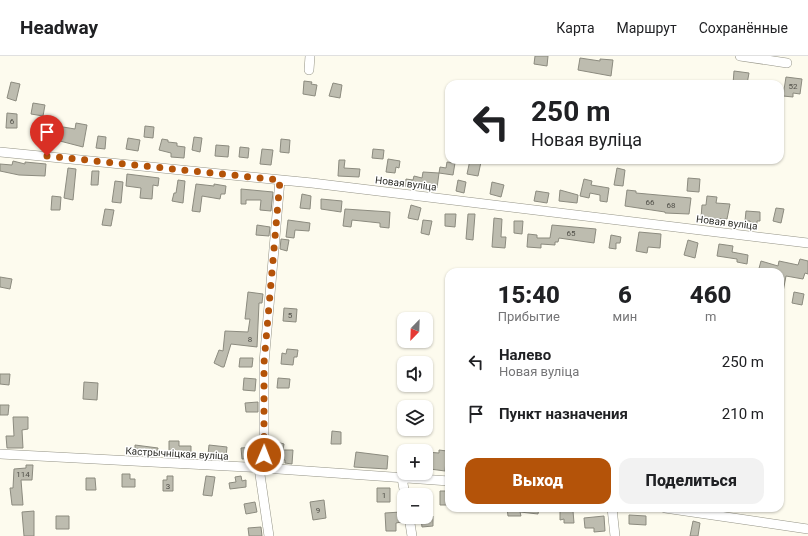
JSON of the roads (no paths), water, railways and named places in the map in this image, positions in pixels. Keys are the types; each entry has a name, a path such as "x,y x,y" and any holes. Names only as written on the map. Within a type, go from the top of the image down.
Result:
{"street":[{"path":"309,70 310,56"},
{"path":"740,56 765,58 787,63"},
{"name":"Новая вуліца","path":"0,152 312,183 808,243"},
{"path":"269,536 261,468 264,363 280,180"},
{"name":"Кастрычніцкая вуліца","path":"0,454 261,468 397,478"},
{"name":"Кастрычніцкая вуліца","path":"433,480 445,481"},
{"path":"612,512 615,536"},
{"path":"692,512 808,529"},
{"path":"409,524 412,536"}]}
